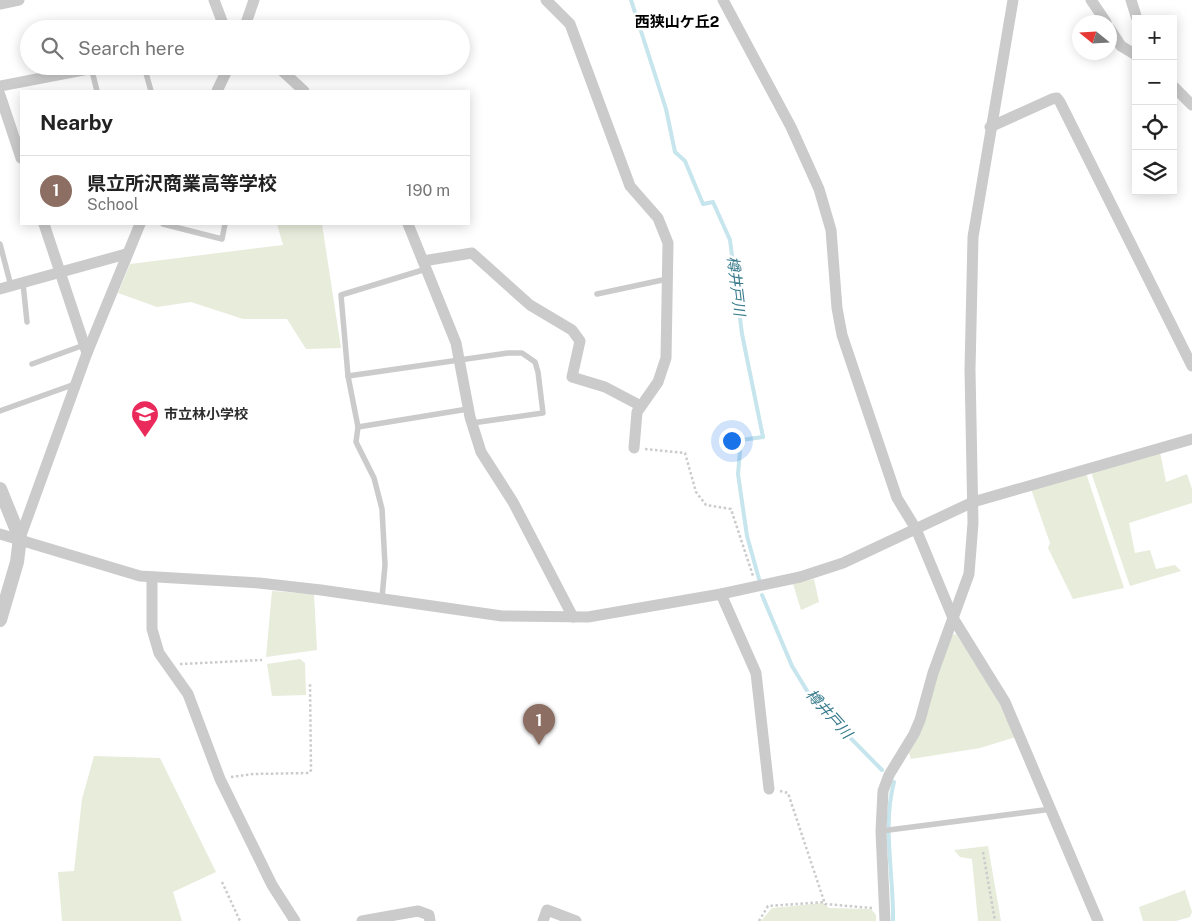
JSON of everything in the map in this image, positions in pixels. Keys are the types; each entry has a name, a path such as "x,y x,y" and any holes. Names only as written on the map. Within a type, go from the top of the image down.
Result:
{"street":[{"path":"0,4 19,0"},
{"path":"214,0 222,20"},
{"path":"247,20 254,0"},
{"path":"546,0 570,24 630,186 658,218 668,243 666,358 658,382 637,412 634,448"},
{"path":"723,0 790,127 819,189 831,230 837,308 847,354 898,498 916,529 953,618 1004,702 1052,809 1098,921"},
{"path":"885,921 887,830 884,791 889,775 914,734 969,574 973,502 971,283 973,237 990,127 1013,0"},
{"path":"1091,0 1101,15"},
{"path":"1131,0 1136,15"},
{"path":"1117,41 1120,46 1132,53"},
{"path":"0,86 53,75"},
{"path":"218,90 224,75"},
{"path":"287,75 303,90"},
{"path":"1177,90 1192,105"},
{"path":"0,95 20,155"},
{"path":"990,127 1052,99 1056,98 1060,102 1192,366"},
{"path":"44,225 85,349"},
{"path":"0,620 17,562 20,538 77,383 85,349 140,225"},
{"path":"408,225 456,343 468,409 480,452 513,502 573,617"},
{"path":"6,287 126,254"},
{"path":"424,265 472,254 530,305 572,330 580,341 572,377 605,386 641,406"},
{"path":"0,534 20,538 122,571 152,577 259,584 382,598 502,616 573,617 630,610 721,594 800,577 843,563 973,502 1192,439"},
{"path":"0,489 20,538"},
{"path":"152,577 152,629 160,653 188,694 220,779 272,885 295,921"},
{"path":"721,594 756,673 769,789"},
{"path":"543,921 547,910 576,921"},
{"path":"362,921 418,911 429,915 430,921"}],"lane":[{"path":"93,75 97,90"},
{"path":"147,75 151,90"},
{"path":"167,225 222,239 225,225"},
{"path":"0,244 6,287"},
{"path":"382,598 385,565 382,510 374,478 356,442 358,427 348,376 341,295 424,265"},
{"path":"596,294 667,279"},
{"path":"23,283 27,322"},
{"path":"32,364 85,349"},
{"path":"348,376 508,353 522,353 535,362 538,372 542,413 472,423"},
{"path":"0,411 77,383"},
{"path":"358,427 468,409"},
{"path":"887,830 1052,809"}],"path":[{"path":"634,448 684,453 696,492 706,505 731,509 756,587"},
{"path":"168,665 262,660"},
{"path":"220,779 253,774 309,773 312,770 310,683"},
{"path":"769,789 788,793 825,902"},
{"path":"983,852 995,921"},
{"path":"222,882 240,921"},
{"path":"759,921 768,906 825,902 825,904 886,909"}],"green space":[{"path":"277,225 322,225 341,348 306,349 287,319 243,319 191,302 157,307 118,293 130,264 283,245"},
{"path":"1160,452 1166,482 1187,474 1192,489 1192,503 1129,523 1135,553 1150,550 1156,569 1175,565 1181,571 1130,586 1092,475 1093,471"},
{"path":"1086,473 1124,588 1073,599 1048,548 1050,543 1031,489"},
{"path":"814,579 819,602 801,610 793,584"},
{"path":"272,591 314,594 317,650 266,657"},
{"path":"956,634 994,693 1016,737 980,748 911,759 909,753 952,635"},
{"path":"300,659 305,663 306,695 272,696 267,664"},
{"path":"94,756 160,758 216,872 173,892 182,921 62,921 58,872 74,871 82,799"},
{"path":"988,846 1001,921 978,921 972,859 960,857 954,850"},
{"path":"1185,890 1192,912 1190,917 1176,921 1143,921 1139,907"},
{"path":"823,903 829,908 871,909 876,915 876,921 761,921 772,908"}],"waterway":[{"name":"樽井戸川","path":"631,0 666,109 675,152 685,161 703,204 713,202 730,240 742,334 763,437 741,440 738,474 747,536 759,579"},
{"name":"樽井戸川","path":"762,595 792,666 812,699 882,770"},
{"name":"樽井戸川","path":"893,921 889,816 894,782"}],"place":[{"name":"市立林小学校","path":"145,438"},
{"name":"県立所沢商業高等学校","path":"539,745"}],"district":[{"name":"西狭山ケ丘2","path":"677,22"}]}
